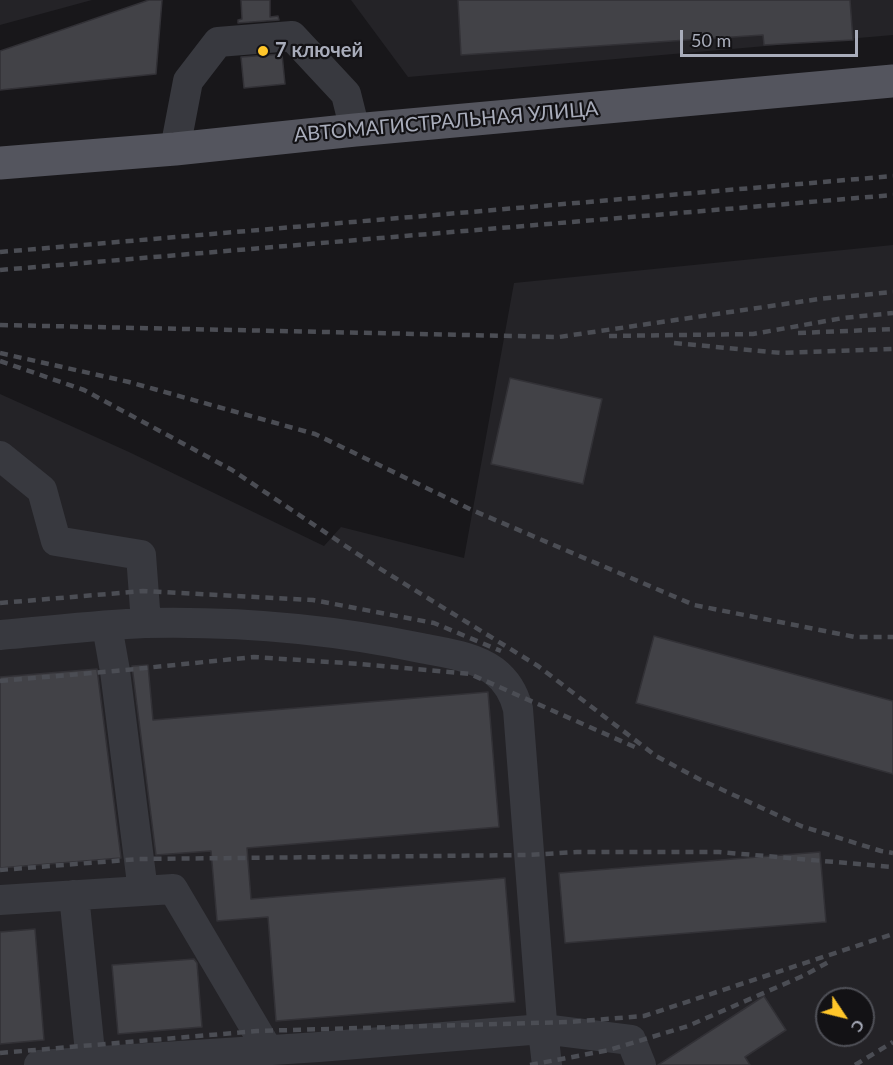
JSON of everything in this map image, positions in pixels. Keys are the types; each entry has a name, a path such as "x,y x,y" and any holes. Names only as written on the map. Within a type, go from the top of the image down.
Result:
{"main road":[{"name":"АВТОМАГИСТРАЛЬНАЯ УЛИЦА","path":"0,163 893,81"}],"lane":[{"path":"175,148 188,81 218,42 292,36 346,94 355,130"},
{"path":"0,456 42,490 56,541 141,555 146,623"},
{"path":"0,635 146,623 243,625 330,632 408,645 471,659 494,670 514,693 518,709 547,1065"},
{"path":"106,626 115,671 143,891"},
{"path":"0,900 173,890 268,1050"},
{"path":"74,895 91,1062"},
{"path":"39,1065 268,1050 320,1056 543,1029 631,1040 641,1065"}],"shaded area":[{"path":"0,0 92,0 0,25"},
{"path":"351,0 893,0 893,35 408,77"},
{"path":"893,245 893,1065 0,1065 0,394 129,452 324,546 341,527 464,558 514,283"}],"building":[{"path":"149,0 162,0 156,74 0,90 0,51"},
{"path":"241,0 270,0 270,17 278,16 279,20 238,23 238,20 242,19"},
{"path":"458,0 850,0 853,40 764,45 763,35 461,55"},
{"path":"282,54 285,84 244,88 241,57"},
{"path":"510,378 602,399 583,484 491,464"},
{"path":"654,636 893,701 893,774 636,703"},
{"path":"148,665 153,720 488,692 499,827 247,848 251,899 505,878 515,1002 276,1021 268,917 217,921 211,851 156,855 132,666"},
{"path":"97,669 121,858 0,868 0,677"},
{"path":"820,852 826,922 565,943 559,873"},
{"path":"35,929 44,1040 0,1044 0,932"},
{"path":"194,959 197,963 202,1027 118,1034 112,965"},
{"path":"764,996 786,1030 745,1057 750,1065 658,1065"}],"railway":[{"path":"0,252 893,176"},
{"path":"0,270 893,195"},
{"path":"0,325 559,337 819,299 893,292"},
{"path":"609,336 753,334 843,318 893,313"},
{"path":"798,333 893,329"},
{"path":"674,343 781,353 893,349"},
{"path":"0,353 129,382 315,434 472,510 694,605 855,637 893,637"},
{"path":"0,361 84,390 232,470 374,565 538,666 656,756 699,779 801,826 893,853"},
{"path":"0,603 143,591 313,600 434,623 501,651"},
{"path":"0,681 254,657 470,674 637,748"},
{"path":"0,870 139,859 529,855 577,852 719,852 893,867"},
{"path":"0,1053 257,1031 569,1022 644,1016 893,934"},
{"path":"530,1065 609,1050 688,1026 805,975 832,960"},
{"path":"855,1065 893,1042"}],"place":[{"name":"7 ключей","path":"263,51"}]}
